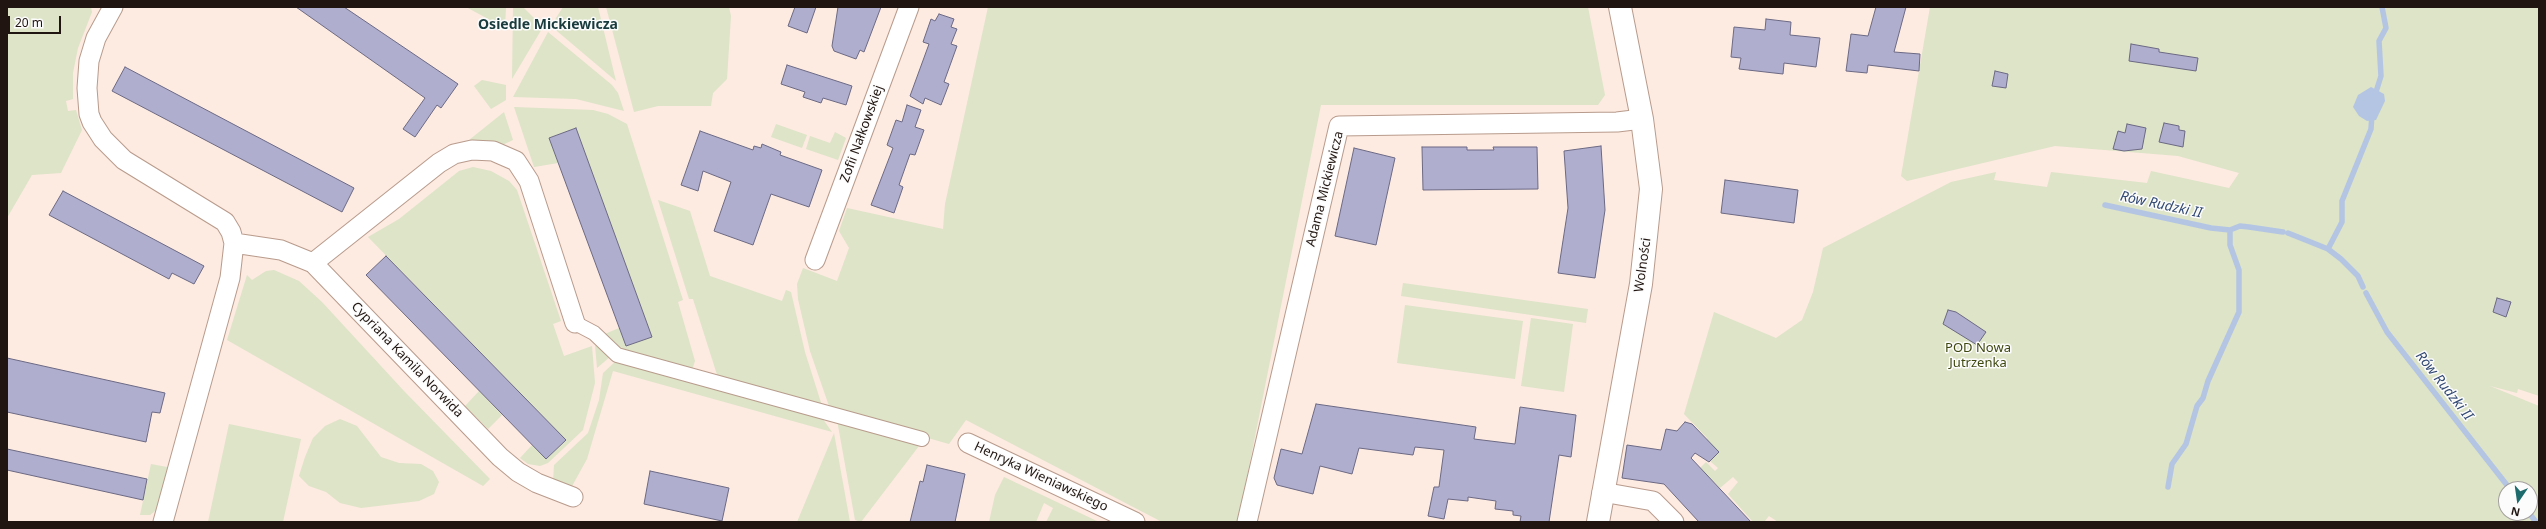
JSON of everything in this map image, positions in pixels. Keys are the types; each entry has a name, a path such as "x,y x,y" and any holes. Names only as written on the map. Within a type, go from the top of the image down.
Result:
{"street":[{"path":"113,7 96,38 89,61 86,88 89,114 92,122 103,139 124,160 225,222 231,232 234,243 230,278 163,522"},
{"name":"Zofii Nałkowskiej","path":"815,260 909,7"},
{"name":"Wolności","path":"1598,522 1602,492 1641,284 1648,235 1651,189 1642,119 1620,7"},
{"name":"Adama Mickiewicza","path":"1247,522 1339,126 1610,122 1642,119"},
{"path":"313,263 439,163 460,153 472,150 493,151 516,161 529,181 576,323 594,333 617,355 922,439"},
{"name":"Cypriana Kamila Norwida","path":"234,243 281,250 313,263 500,457 518,472 537,483 573,497"},
{"name":"Henryka Wieniawskiego","path":"968,443 1135,522"},
{"path":"1602,492 1653,501 1674,522"}],"green space":[{"path":"7,7 91,7 92,12 78,48 73,73 73,99 66,101 68,111 76,110 82,130 61,173 32,175 7,218"},
{"path":"466,7 506,7 505,28"},
{"path":"513,7 523,7 543,27 512,79"},
{"path":"563,7 598,7 616,81 551,26"},
{"path":"606,7 729,7 731,16 727,79 713,93 711,106 658,106 634,112"},
{"path":"988,7 1588,7 1605,95 1598,105 1321,105 1238,522 1162,522 966,420 949,444 833,411 830,409 810,351 798,299 797,284 803,268 837,281 849,248 839,231 847,208 943,229 945,204"},
{"name":"POD Nowa Jutrzenka","path":"1930,7 2539,7 2539,396 2518,389 2517,393 2490,386 2539,406 2539,522 1778,522 1769,516 1764,522 1753,522 1728,494 1738,482 1733,477 1720,488 1700,468 1706,462 1715,471 1718,468 1703,455 1707,438 1684,414 1714,312 1776,338 1802,320 1813,292 1823,248 1951,182 1996,172 1994,180 2047,187 2051,172 2147,183 2151,171 2229,188 2239,173 2178,156 2055,146 1907,181 1901,176"},
{"path":"548,32 612,85 618,93 624,111 576,99 513,97"},
{"path":"482,80 506,85 506,100 491,109 474,86"},
{"path":"514,107 593,110 608,114 627,124 683,300 678,302 695,361 691,373 628,356 600,336 619,328 626,346 652,337 576,128 549,138 558,163 534,167"},
{"path":"504,112 513,140 498,147 464,144"},
{"path":"776,124 807,135 802,148 771,137"},
{"path":"835,132 846,138 838,160 806,149 810,136 830,143"},
{"path":"473,167 491,171 509,181 517,190 561,321 553,324 564,356 592,346 595,383 583,430 548,463 540,466 528,464 520,458 532,445 546,459 566,440 368,237 399,219 459,171"},
{"path":"658,200 690,211 710,276 782,301 786,290 791,292 805,352 823,409 719,381 693,299 689,299"},
{"path":"274,270 299,281 322,302 404,391 490,479 483,486 227,340 247,275 252,280 266,271"},
{"path":"1403,283 1588,309 1586,323 1401,296"},
{"path":"1405,305 1523,321 1515,379 1397,363"},
{"path":"1531,318 1573,324 1564,392 1521,386"},
{"path":"597,344 611,356 597,368 595,345"},
{"path":"617,360 820,415 832,432 613,371 587,459 571,488 553,482 554,465 588,433 599,400 603,373"},
{"path":"479,391 502,415 488,429 465,406"},
{"path":"340,419 357,426 381,457 399,463 421,464 433,471 439,482 434,494 419,501 361,508 340,503 326,492 309,486 299,476 313,438 325,426"},
{"path":"837,420 913,441 919,446 861,522 855,520"},
{"path":"229,424 301,439 283,522 208,522"},
{"path":"834,433 850,522 797,522"},
{"path":"151,464 167,467 169,471 159,508 150,515 140,515"},
{"path":"1004,477 1099,522 1046,522 1053,508 1044,503 1036,522 989,522 995,495"}],"water":[{"path":"2371,87 2384,94 2385,101 2376,120 2367,121 2359,116 2353,107 2358,95"}],"building":[{"path":"296,7 344,7 458,84 441,108 437,105 415,137 403,129 425,98"},
{"path":"795,7 816,7 807,33 788,26"},
{"path":"838,7 881,7 864,52 860,50 856,59 834,51 832,46"},
{"path":"1876,7 1906,7 1894,52 1920,54 1919,71 1868,65 1867,73 1846,71 1851,34 1868,36"},
{"path":"939,14 954,19 951,27 957,29 951,44 957,46 944,82 949,84 941,105 925,98 923,104 910,96 929,44 923,42 931,19 935,21"},
{"path":"1766,19 1791,22 1790,35 1820,38 1816,67 1784,63 1783,74 1739,69 1741,58 1731,57 1734,27 1765,30"},
{"path":"2131,44 2159,49 2159,52 2198,58 2196,71 2129,61"},
{"path":"787,65 852,86 846,105 823,98 821,103 803,97 805,92 781,84"},
{"path":"125,67 354,188 342,212 112,91"},
{"path":"1995,71 2008,74 2006,88 1992,86"},
{"path":"907,105 921,110 915,127 924,130 915,155 910,154 899,185 903,187 894,213 871,205 893,148 887,145 896,120 902,122"},
{"path":"2164,123 2179,126 2179,130 2185,131 2183,147 2159,142"},
{"path":"2127,124 2146,128 2142,149 2124,151 2113,149 2118,131 2125,133"},
{"path":"576,128 652,337 626,346 549,138"},
{"path":"700,131 753,150 754,146 761,148 762,144 781,152 780,155 822,170 809,207 771,194 753,245 714,231 731,182 703,171 698,191 681,185"},
{"path":"1601,146 1605,210 1595,278 1558,273 1568,208 1564,151"},
{"path":"1422,147 1467,147 1467,150 1494,150 1493,147 1537,147 1538,189 1423,190"},
{"path":"1354,148 1395,158 1376,245 1335,236"},
{"path":"1725,180 1798,190 1794,223 1721,213"},
{"path":"63,191 204,266 194,284 172,273 169,279 49,215"},
{"path":"386,256 566,440 546,459 366,275"},
{"path":"2497,298 2511,302 2506,317 2493,312"},
{"path":"1948,310 1956,312 1986,332 1977,345 1943,324"},
{"path":"7,358 165,393 160,413 152,412 146,442 7,412"},
{"path":"1316,404 1476,427 1474,439 1515,444 1520,407 1576,415 1571,457 1559,455 1549,522 1520,522 1521,516 1513,515 1513,511 1495,509 1496,501 1468,497 1468,501 1448,499 1444,519 1428,516 1434,487 1439,487 1444,450 1415,447 1413,455 1359,448 1352,474 1320,466 1313,494 1277,485 1274,478 1281,449 1302,454"},
{"path":"1685,422 1692,424 1719,452 1709,462 1695,453 1691,458 1751,522 1699,522 1664,484 1622,478 1627,445 1661,450 1666,429 1677,431"},
{"path":"7,449 147,479 143,500 7,470"},
{"path":"927,465 965,474 955,522 910,522 920,481 923,482"},
{"path":"650,471 729,488 722,521 644,504"}],"waterway":[{"path":"2375,95 2381,76 2379,41 2386,28 2382,7"},
{"path":"2328,249 2342,222 2342,201 2371,129 2372,114"},
{"name":"Rów Rudzki II","path":"2105,205 2211,228 2230,230 2240,226 2283,232"},
{"path":"2168,487 2172,464 2186,444 2197,406 2203,398 2208,381 2239,312 2239,270 2230,245 2230,230"},
{"name":"Rów Rudzki II","path":"2288,233 2328,249 2341,259 2358,276 2363,287"},
{"name":"Rów Rudzki II","path":"2366,293 2387,332 2504,481"}],"district":[{"name":"Osiedle Mickiewicza","path":"548,25"}]}
